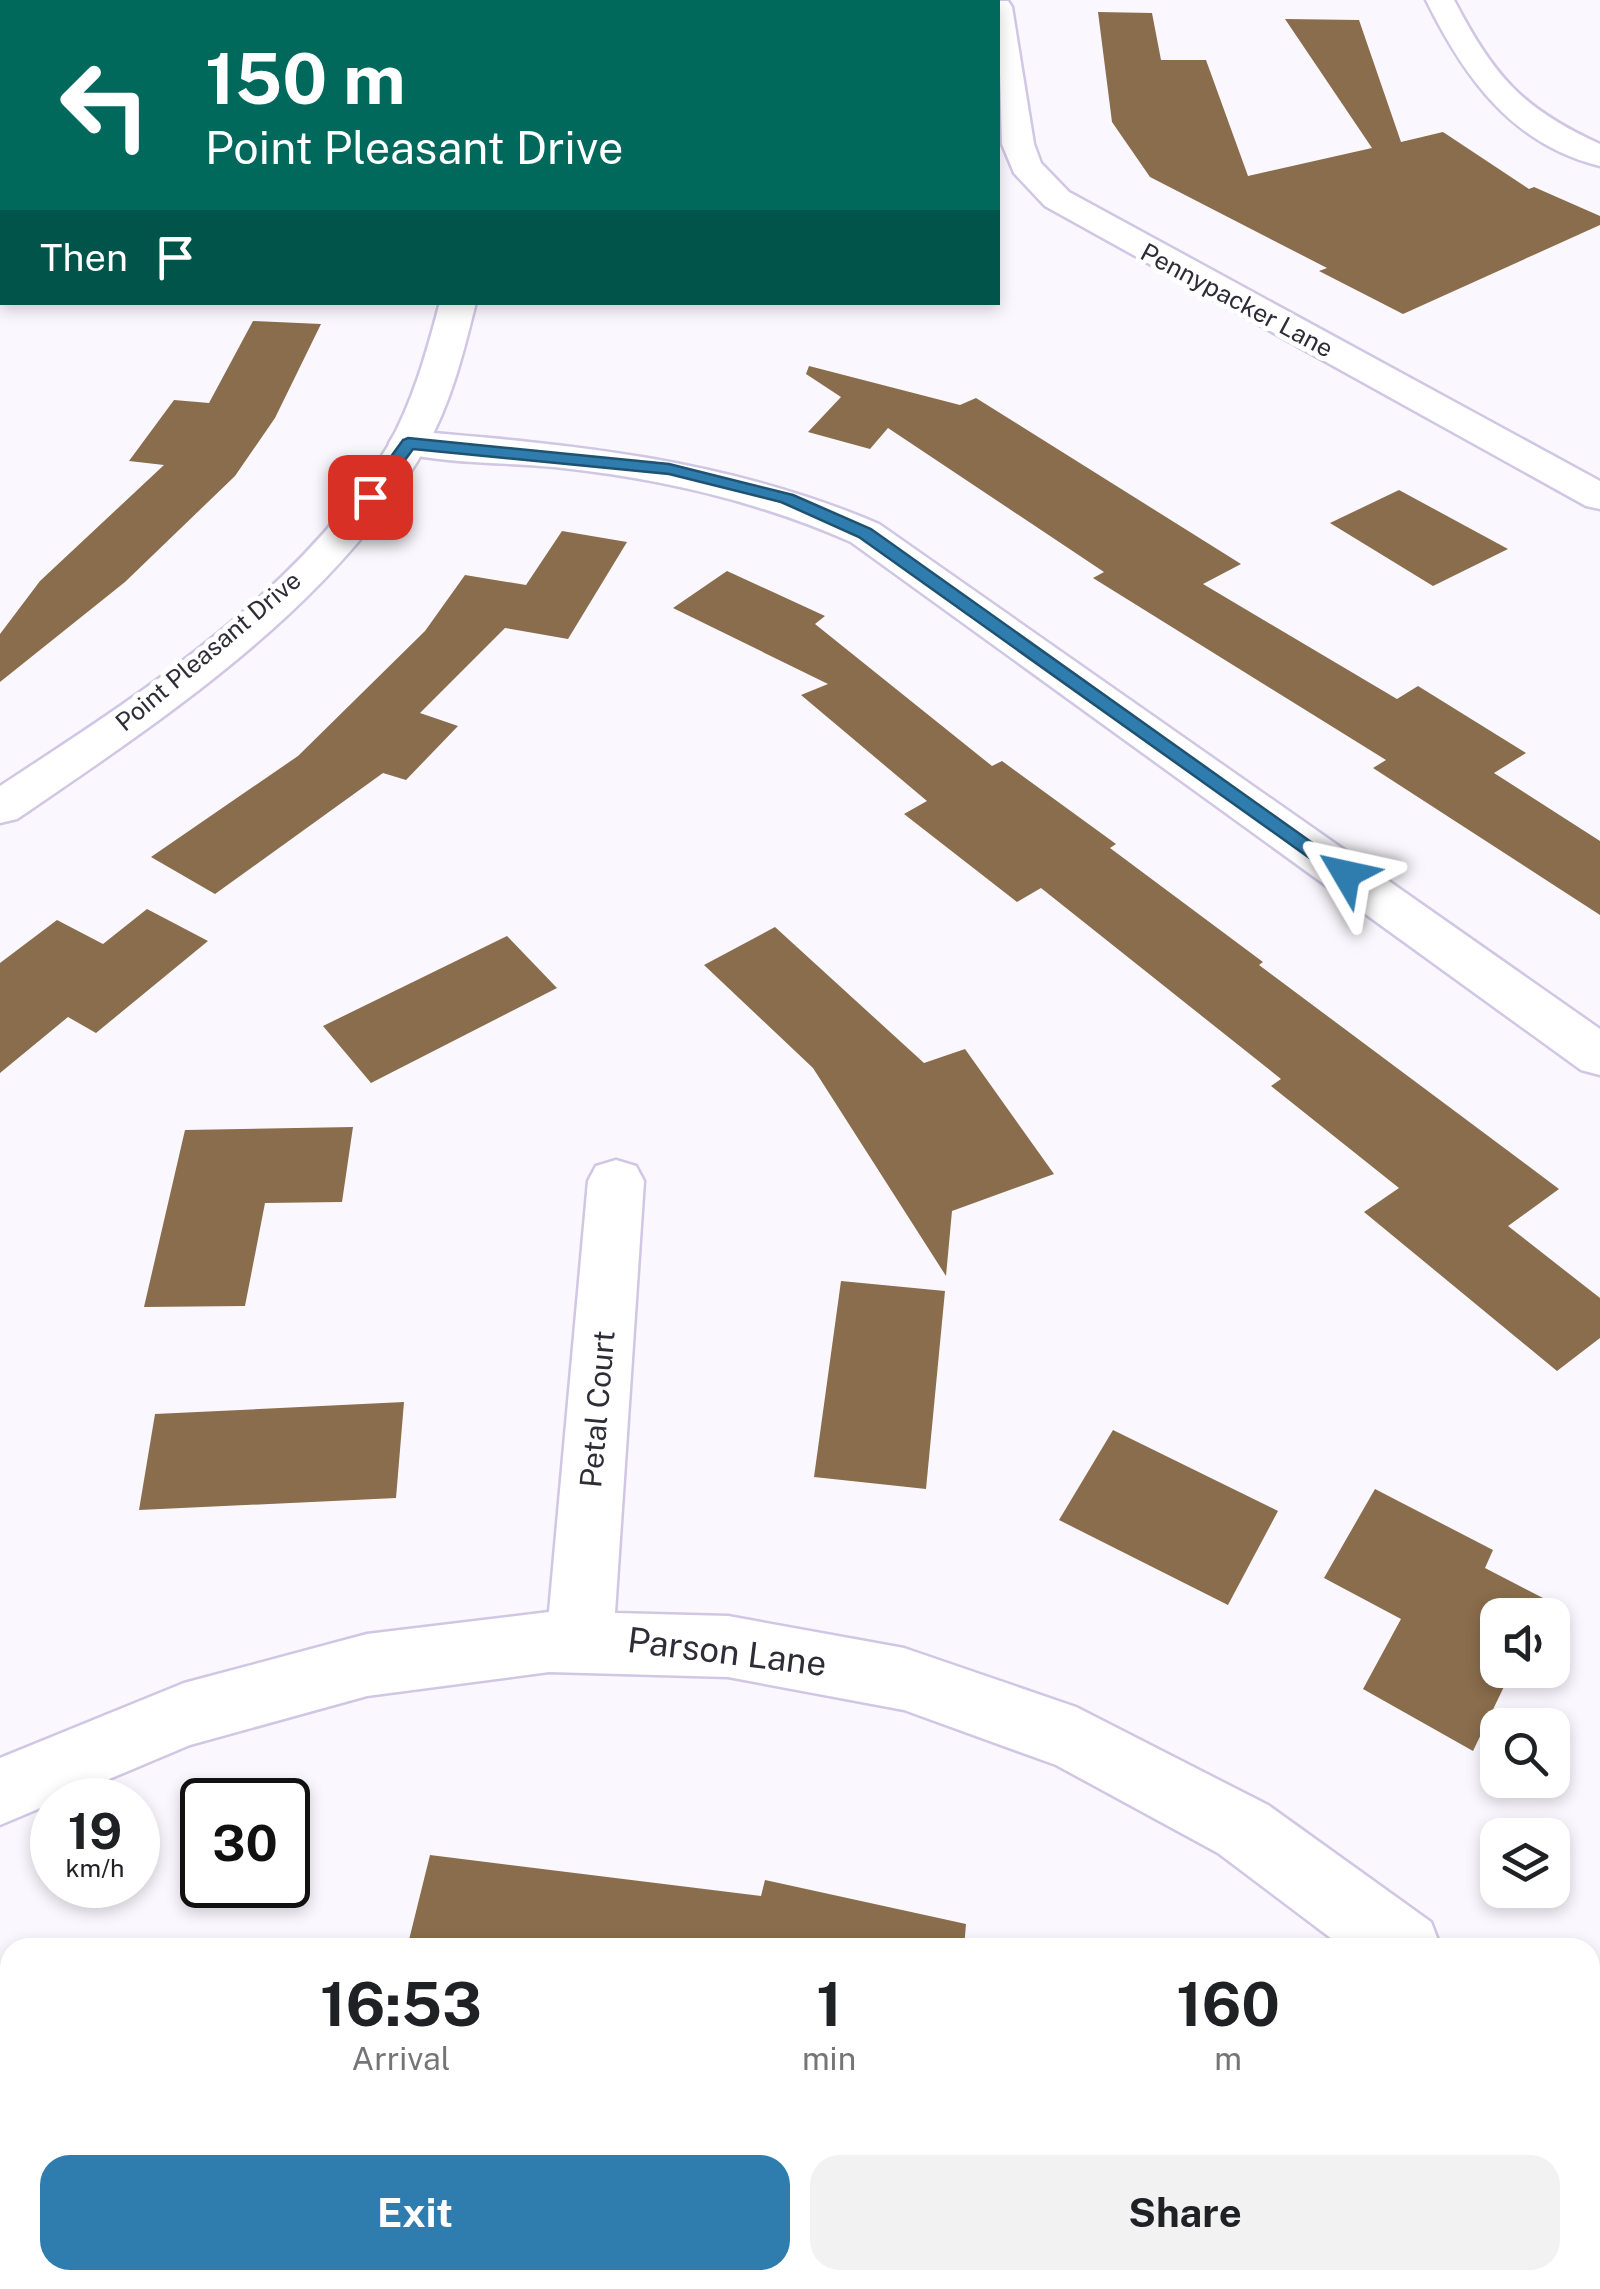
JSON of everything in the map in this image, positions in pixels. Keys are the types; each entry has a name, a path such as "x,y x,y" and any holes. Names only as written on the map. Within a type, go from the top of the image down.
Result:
{"street":[{"path":"1440,0 1488,88 1526,120 1600,156"},
{"name":"Pennypacker Lane","path":"1000,23 1018,144 1026,166 1057,199 1600,497"},
{"name":"Point Pleasant Drive","path":"0,808 155,702 266,610 325,552 408,443 427,402 457,305"},
{"path":"408,443 592,458 702,475 787,499 865,533 1600,1056"},
{"name":"Petal Court","path":"580,1638 616,1181"},
{"name":"Parson Lane","path":"0,1792 79,1753 213,1702 346,1666 476,1645 650,1638 801,1656 942,1690 1041,1725 1209,1808 1347,1898 1393,1938"}],"building":[{"path":"1098,12 1152,13 1161,60 1206,60 1248,176 1372,148 1285,19 1359,20 1401,142 1443,132 1529,189 1534,187 1600,216 1600,225 1403,314 1319,271 1327,268 1150,177 1112,122"},
{"path":"253,321 321,324 275,418 235,476 125,582 0,682 0,634 40,581 164,465 129,461 174,400 209,403"},
{"path":"809,366 960,405 976,398 1241,564 1203,584 1397,699 1418,686 1526,753 1494,773 1600,841 1600,915 1373,768 1386,760 1093,578 1104,572 888,428 870,449 808,432 841,397 806,374"},
{"path":"1399,490 1508,549 1433,586 1330,523"},
{"path":"562,531 627,542 568,639 505,628 420,713 458,726 406,780 383,773 215,894 151,857 298,756 425,631 465,575 526,585"},
{"path":"727,571 825,616 815,624 992,766 1002,761 1116,844 1110,848 1263,962 1259,965 1559,1189 1508,1226 1600,1298 1600,1338 1557,1371 1364,1212 1399,1188 1271,1086 1281,1079 1041,888 1017,902 904,814 927,801 801,695 828,684 673,608"},
{"path":"147,909 208,941 96,1033 68,1017 0,1073 0,963 57,920 103,944"},
{"path":"775,927 924,1063 965,1049 1054,1174 952,1211 946,1276 813,1068 704,965"},
{"path":"507,936 557,988 371,1083 323,1026"},
{"path":"353,1127 342,1202 265,1203 245,1306 144,1307 185,1130"},
{"path":"841,1281 945,1291 926,1489 814,1477"},
{"path":"404,1402 396,1498 139,1510 155,1414"},
{"path":"1113,1430 1278,1511 1228,1605 1059,1520"},
{"path":"1375,1489 1493,1550 1485,1568 1543,1598 1480,1598 1480,1688 1503,1688 1494,1708 1480,1708 1480,1736 1473,1751 1363,1689 1401,1619 1324,1578"},
{"path":"430,1855 761,1896 765,1880 966,1924 965,1938 409,1938"}],"route":[{"path":"370,497 408,443 592,458 669,469 718,478 787,499 831,516 902,556 1346,874"}]}
